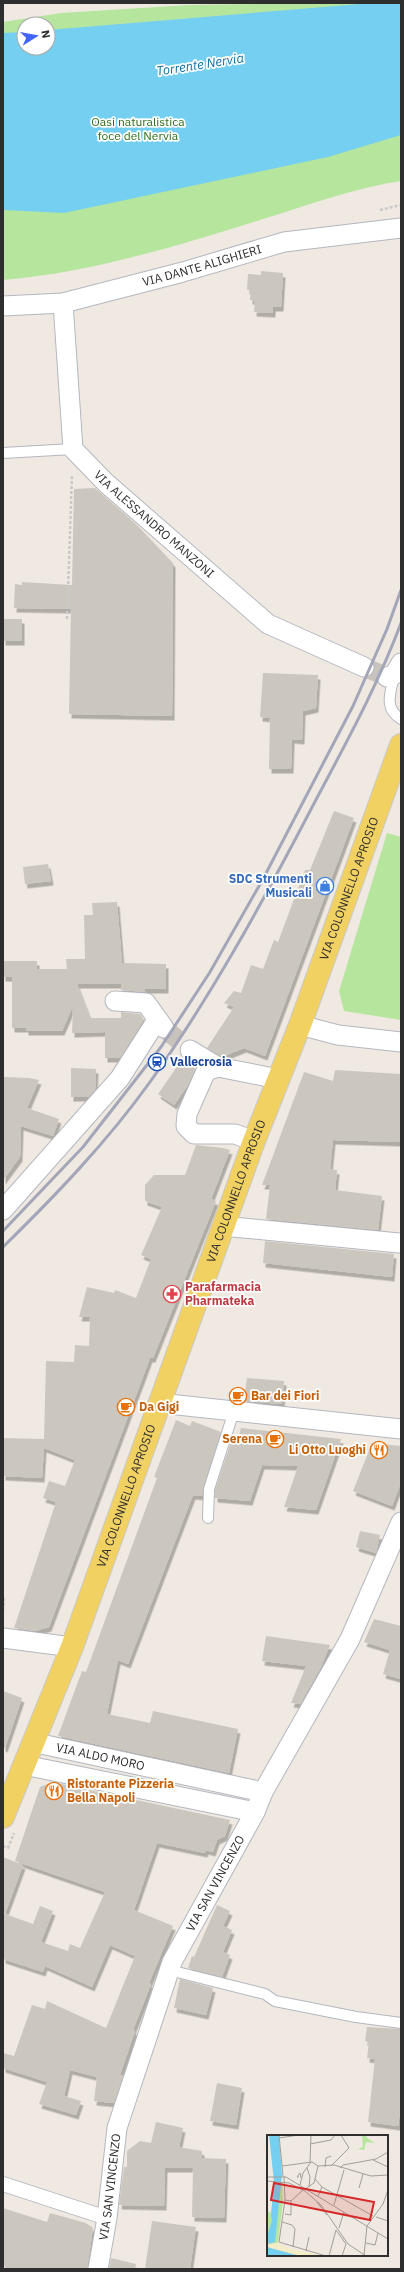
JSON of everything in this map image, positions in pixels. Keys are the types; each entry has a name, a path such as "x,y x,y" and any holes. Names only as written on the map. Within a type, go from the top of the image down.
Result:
{"main road":[{"name":"VIA COLONNELLO APROSIO","path":"3,1817 32,1742 72,1647 254,1141 300,1025 401,745"}],"street":[{"name":"VIA DANTE ALIGHIERI","path":"3,306 63,303 183,272 284,242 401,228"},
{"path":"63,303 73,449"},
{"name":"VIA ALESSANDRO MANZONI","path":"73,449 106,483 268,624 364,666"},
{"path":"3,1210 33,1179 120,1078 160,1024 146,1003 115,1002"},
{"path":"300,1025 338,1035 401,1042"},
{"path":"190,1050 218,1067 279,1079"},
{"path":"218,1067 206,1072 187,1114 186,1126 194,1134 235,1134 254,1141"},
{"path":"223,1226 399,1243"},
{"path":"160,1403 400,1428"},
{"name":"VIA SAN VINCENZO","path":"98,2269 107,2218 117,2128 169,1970 255,1812 263,1792 350,1639 397,1542 401,1522"},
{"path":"3,1638 72,1647"},
{"name":"VIA ALDO MORO","path":"32,1742 263,1792"},
{"name":"VIA ALDO MORO","path":"24,1765 255,1812"},
{"path":"3,2184 107,2218"}],"lane":[{"path":"3,453 73,449"},
{"path":"394,671 390,708 393,714 401,719"},
{"path":"208,1518 209,1489 234,1411"},
{"path":"169,1970 265,1994 275,2001 356,2017 401,2023"}],"path":[{"path":"67,619 73,449"},
{"path":"3,1611 4,1598"},
{"path":"3,1846 8,1848"}],"green space":[{"name":"Oasi naturalistica foce del Nervia","path":"401,3 401,181 349,192 200,239 134,257 68,271 3,280 3,22 16,20 16,56 56,56 56,16 42,16 61,13 189,5"},
{"path":"387,833 401,837 401,1020 344,1011 339,991"}],"water":[{"name":"Oasi naturalistica foce del Nervia","path":"372,3 401,3 401,135 328,157 64,213 3,210 3,33 16,32 16,56 56,56 56,29"}],"building":[{"path":"261,271 283,273 281,307 273,307 273,313 254,312 255,301 250,300 251,290 247,290 248,274 261,275"},
{"path":"95,488 136,524 173,563 172,716 69,714 71,609 14,608 15,584 22,585 22,582 72,585 74,489"},
{"path":"3,619 22,619 22,641 3,641"},
{"path":"263,673 318,675 316,708 303,711 302,740 292,739 291,769 269,769 270,718 260,717"},
{"path":"334,811 354,818 265,1056 244,1048 222,1057 207,1048 234,1007 224,1003 234,991 241,993 251,965 263,969 274,940 278,942 305,870 310,870"},
{"path":"48,864 51,881 25,884 23,867"},
{"path":"117,902 122,963 166,964 166,989 145,989 145,992 121,990 121,984 77,984 90,1018 121,1018 121,1012 140,1014 143,1018 143,1021 120,1058 105,1058 105,1032 72,1033 73,1006 62,1031 26,1031 26,1028 12,1028 12,977 3,977 3,961 37,961 37,969 67,969 66,959 85,959 84,915 93,915 92,903"},
{"name":"Vallecrosia","path":"183,1058 196,1067 188,1085 174,1105 158,1094"},
{"path":"71,1068 96,1069 95,1090 88,1097 71,1097"},
{"path":"335,1070 401,1074 401,1142 333,1140 330,1169 337,1170 335,1190 382,1196 378,1230 266,1219 270,1185 262,1185 304,1072 333,1081"},
{"path":"3,1077 39,1080 27,1108 59,1119 53,1136 21,1126 20,1157 3,1180"},
{"path":"196,1145 230,1150 211,1199 216,1201 153,1358 150,1358 49,1627 35,1631 14,1628 56,1502 43,1498 49,1481 65,1486 75,1460 44,1448 42,1478 3,1476 3,1438 44,1439 46,1361 74,1362 75,1345 89,1346 90,1317 79,1317 87,1287 114,1293 115,1290 136,1298 151,1259 141,1255 162,1207 145,1201 145,1185 154,1175 185,1175"},
{"path":"265,1241 394,1254 392,1277 263,1263"},
{"path":"247,1378 284,1381 282,1404 244,1401"},
{"path":"176,1420 190,1426 192,1421 221,1432 203,1487 202,1496 193,1495 128,1664 118,1660 107,1714 150,1723 153,1711 238,1729 229,1773 58,1736 82,1671 86,1672 157,1478 154,1477"},
{"path":"241,1428 341,1439 316,1510 284,1507 298,1466 262,1465 250,1501 215,1498 215,1490 233,1436 238,1439"},
{"path":"372,1443 401,1446 401,1482 392,1506 353,1491"},
{"path":"360,1531 380,1535 376,1553 356,1547"},
{"path":"374,1619 401,1626 401,1679 383,1674 390,1650 364,1642"},
{"path":"266,1636 330,1645 321,1667 300,1704 291,1703 306,1666 262,1661"},
{"path":"3,1691 22,1698 5,1748 3,1747"},
{"path":"52,1782 230,1820 225,1836 217,1840 213,1852 206,1850 205,1853 157,1843 134,1910 173,1926 149,1983 151,1984 133,2030 135,2031 120,2075 123,2076 114,2103 94,2101 97,2077 70,2070 64,2096 81,2101 76,2115 39,2104 47,2082 3,2068 3,2053 14,2056 32,2005 45,2009 47,2001 106,2028 135,1956 110,1945 92,1987 45,1966 43,1972 3,1959 3,1857 23,1865 5,1914 33,1924 40,1906 53,1911 41,1942 68,1951 70,1944 80,1948 105,1892 15,1861 40,1787"},
{"path":"217,1905 230,1911 223,1926 232,1930 223,1952 230,1955 222,1977 188,1968 192,1956 194,1957"},
{"path":"180,1979 213,1988 206,2015 174,2008"},
{"path":"367,2027 401,2029 401,2104 398,2126 368,2122 375,2059 367,2058 369,2042 365,2041"},
{"path":"217,2083 242,2088 236,2125 210,2121"},
{"path":"156,2122 183,2128 179,2147 202,2151 202,2158 226,2159 224,2218 192,2217 193,2168 165,2168 164,2206 119,2205 124,2167 127,2167 127,2151 140,2141 151,2143"},
{"path":"3,2208 47,2222 50,2213 86,2223 93,2228 87,2269 13,2269 3,2266"},
{"path":"152,2221 196,2227 190,2269 145,2269"},
{"path":"111,2258 136,2264 135,2269 109,2269"}],"tunnel":[{"path":"364,667 387,677"},
{"path":"164,1028 190,1050"}],"railway":[{"path":"3,1231 83,1147 161,1047 210,972 263,879 353,706 387,629 401,590"},
{"path":"3,1247 61,1188 116,1126 150,1082 193,1018 234,952 333,768 381,672 401,623"}],"place":[{"name":"SDC Strumenti Musicali","path":"325,886"},
{"name":"Vallecrosia","path":"157,1062"},
{"name":"Parafarmacia Pharmateka","path":"172,1294"},
{"name":"Bar dei Fiori","path":"238,1396"},
{"name":"Da Gigi","path":"126,1407"},
{"name":"Serena","path":"275,1439"},
{"name":"Li Otto Luoghi","path":"379,1450"},
{"name":"Ristorante Pizzeria Bella Napoli","path":"54,1791"}],"water label":[{"name":"Torrente Nervia","path":"200,64"}]}
